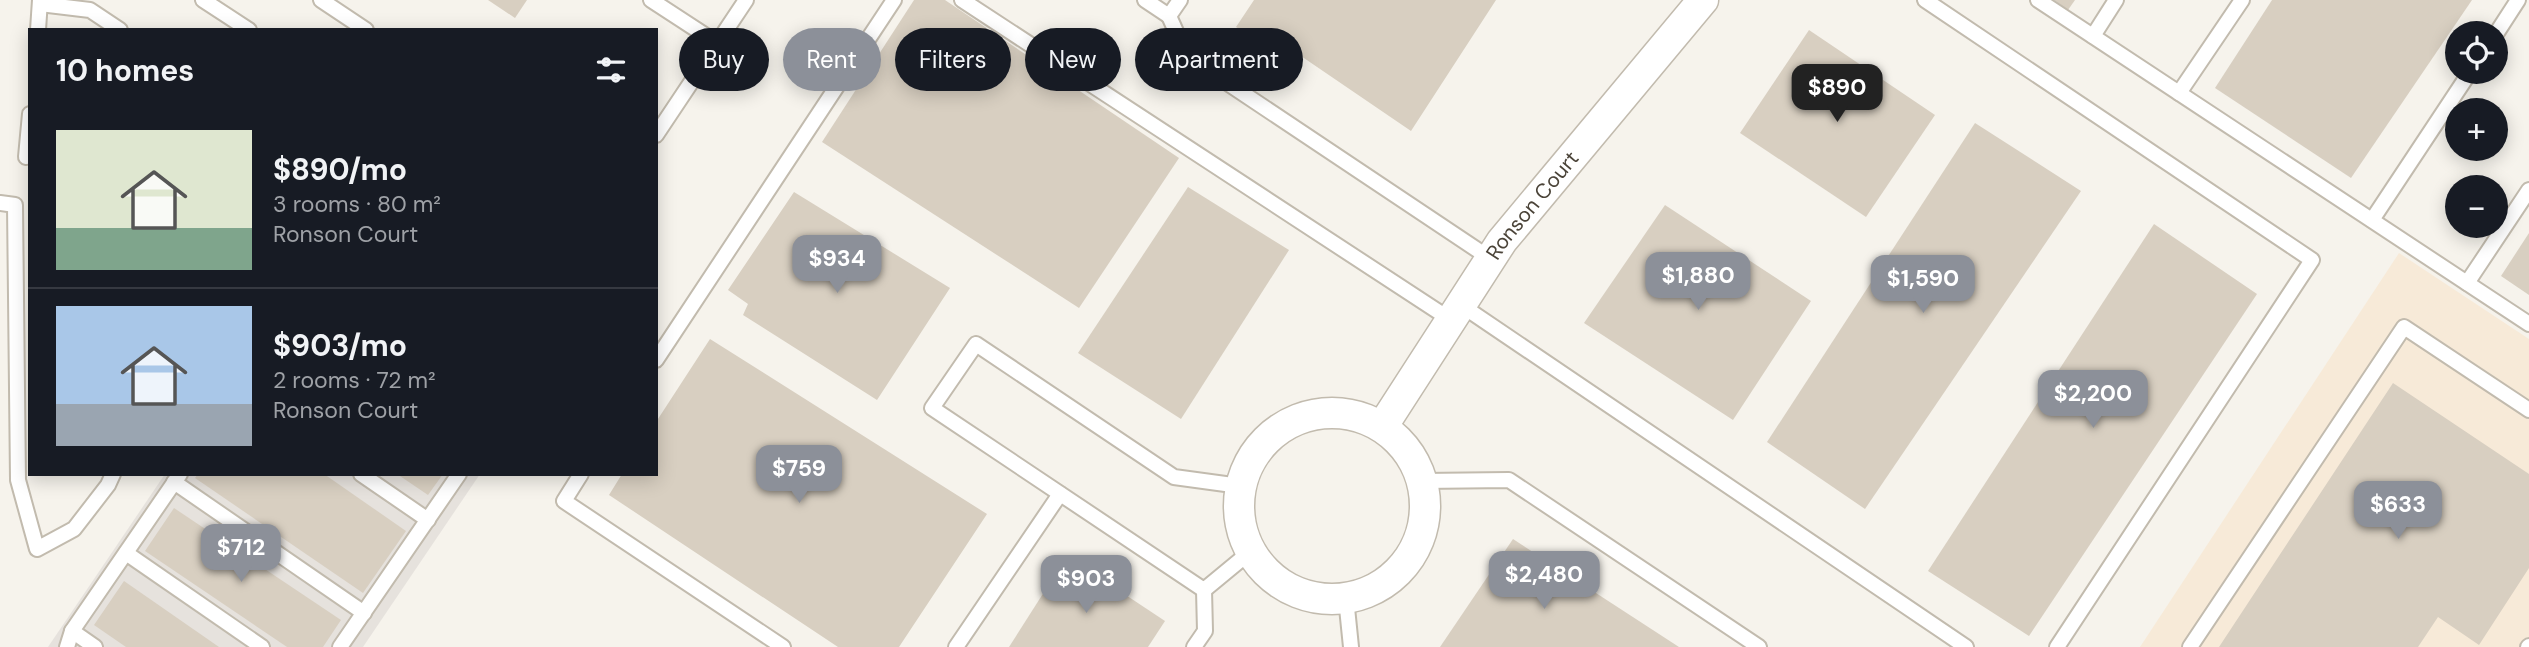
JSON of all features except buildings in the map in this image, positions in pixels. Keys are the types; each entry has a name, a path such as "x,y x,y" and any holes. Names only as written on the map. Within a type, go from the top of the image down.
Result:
{"street":[{"name":"Ronson Court","path":"1382,427 1511,231 1703,0"},
{"path":"1340,412 1382,427 1400,442 1413,460 1422,481 1426,503 1424,525 1417,547 1405,565 1388,581 1368,592 1346,598 1324,599 1302,594 1282,584 1264,570 1250,552 1242,531 1238,509 1241,486 1248,465 1260,446 1276,430 1296,419 1317,413 1340,412"}],"lane":[{"path":"203,0 246,28"},
{"path":"321,0 363,28"},
{"path":"652,0 694,28"},
{"path":"727,28 746,0"},
{"path":"658,357 894,0"},
{"path":"961,0 1456,313 1966,647"},
{"path":"1145,0 1169,16 1187,56 1491,259"},
{"path":"1169,16 1180,0"},
{"path":"1925,0 2312,260 2057,647"},
{"path":"2038,0 2529,324"},
{"path":"2093,36 2116,0"},
{"path":"2179,93 2242,0"},
{"path":"2504,21 2518,0"},
{"path":"38,28 40,2 90,10 117,28"},
{"path":"2372,220 2462,84"},
{"path":"658,132 685,91"},
{"path":"26,157 28,136"},
{"path":"2467,283 2529,190"},
{"path":"0,203 15,205 18,480 37,549 74,529 112,476"},
{"path":"16,255 28,263"},
{"path":"2190,647 2404,327 2529,410"},
{"path":"1204,590 932,408 976,344 1174,477 1241,486"},
{"path":"364,476 428,520"},
{"path":"340,647 458,476"},
{"path":"580,476 564,501 783,647"},
{"path":"67,647 72,631 177,478 364,612"},
{"path":"1422,481 1509,480 1759,647"},
{"path":"956,647 1060,494"},
{"path":"125,552 262,647"},
{"path":"1204,590 1250,552"},
{"path":"1194,647 1205,631 1204,590"},
{"path":"1346,598 1351,647"},
{"path":"72,631 95,647"}],"shaded area":[{"path":"2399,253 2529,339 2529,647 2140,647"},
{"path":"164,476 479,476 363,647 48,647"}]}
